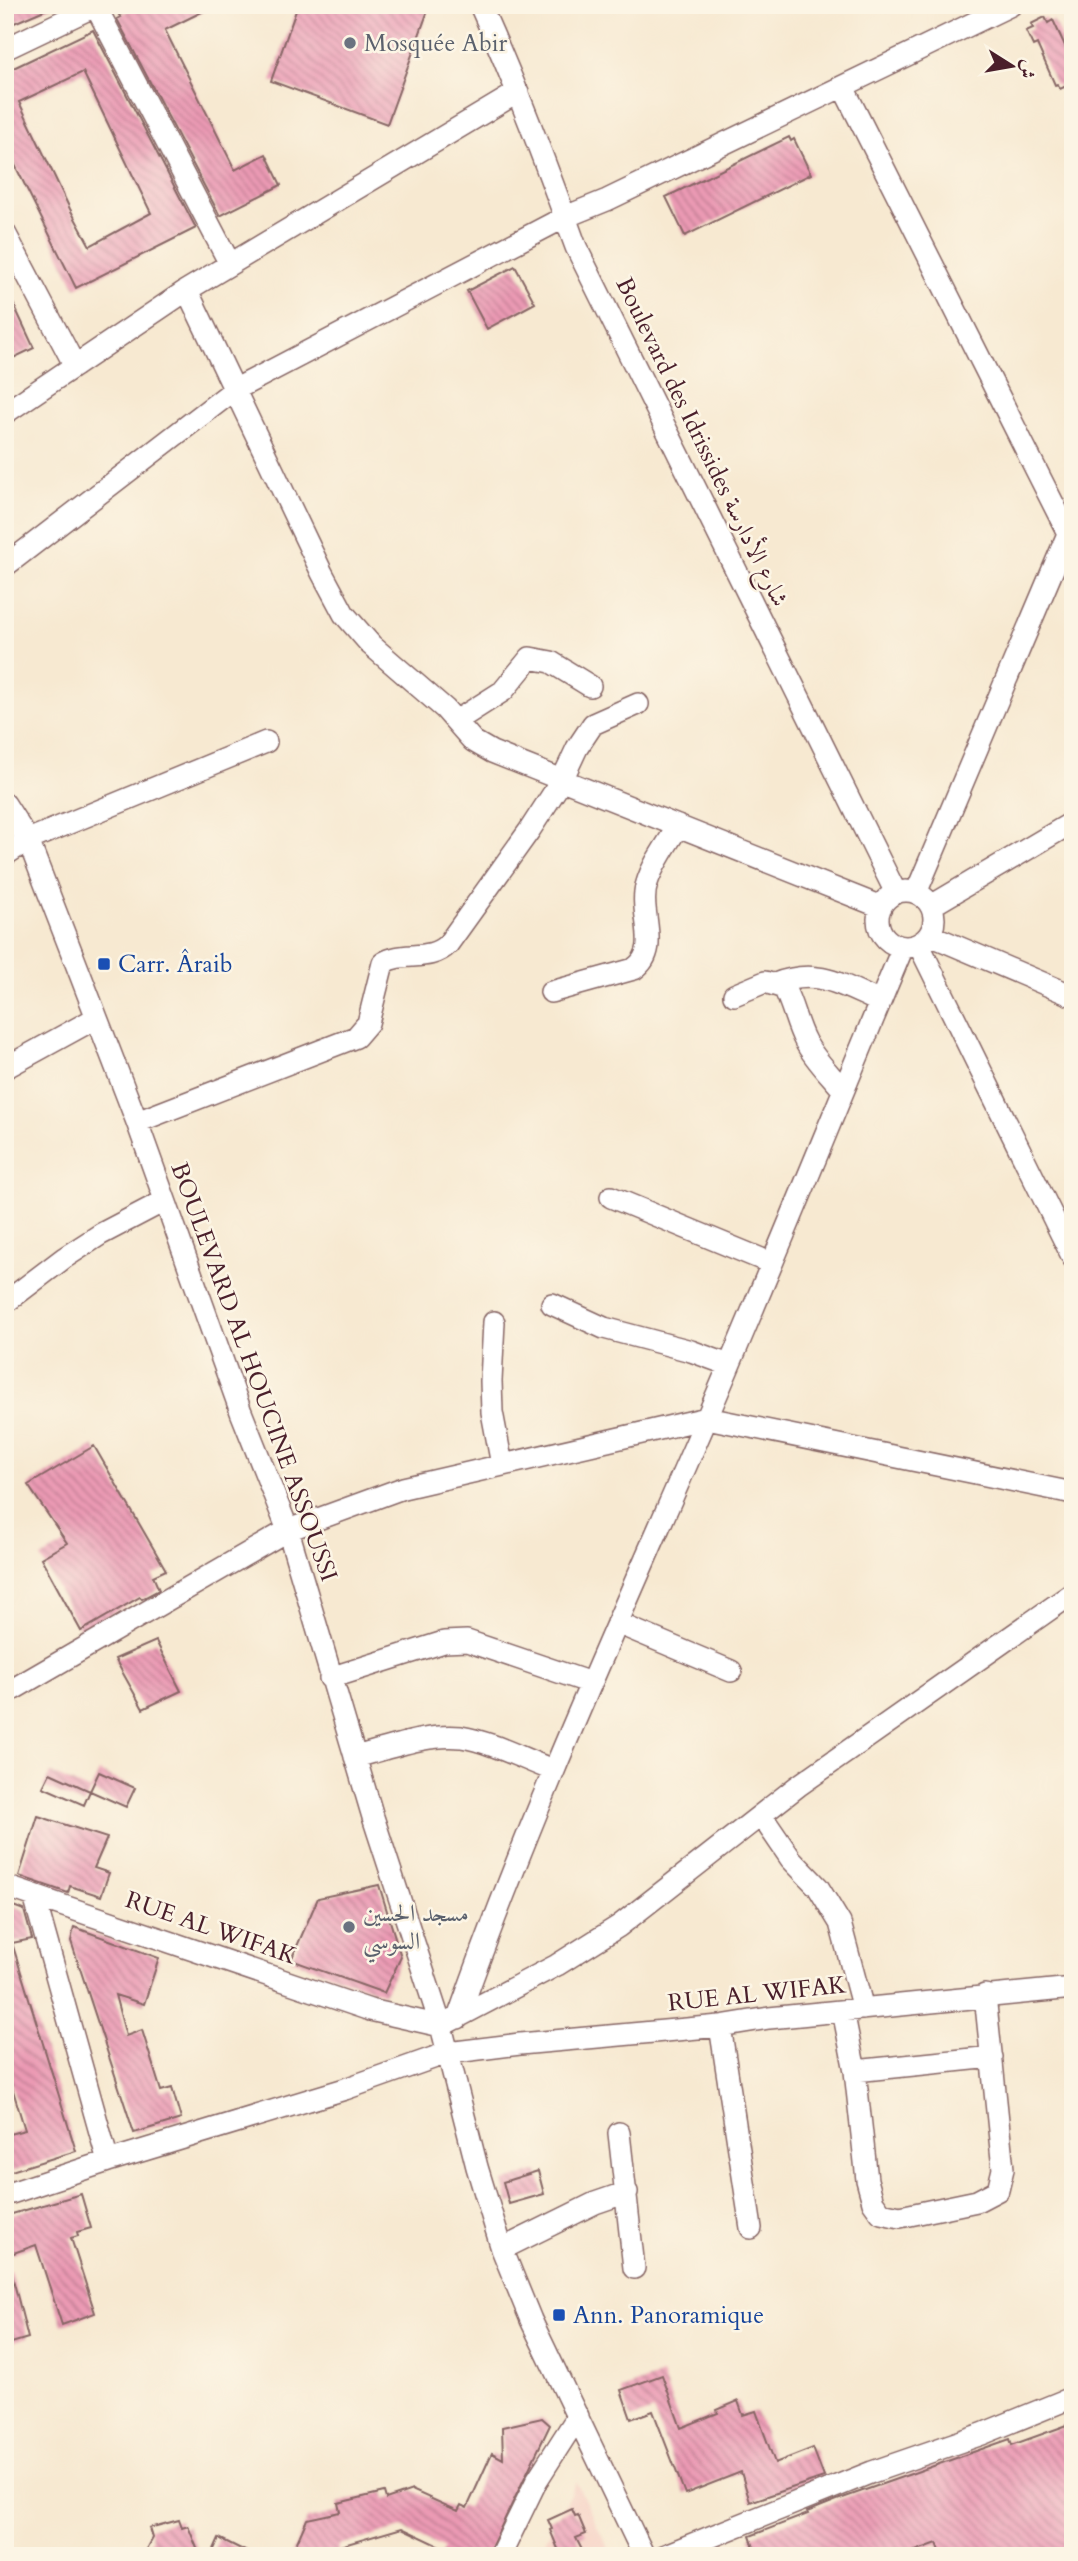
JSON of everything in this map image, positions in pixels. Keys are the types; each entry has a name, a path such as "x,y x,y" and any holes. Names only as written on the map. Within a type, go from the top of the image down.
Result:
{"street":[{"path":"5,49 96,5 230,264"},
{"name":"Boulevard des Idrissides شارع الأدارسة","path":"480,5 518,92 576,247 906,900"},
{"path":"5,566 234,390 565,217 607,200 1011,5"},
{"path":"844,87 1071,527 906,900"},
{"path":"5,413 187,290 518,92"},
{"path":"5,233 75,366"},
{"path":"187,290 344,614 370,645 456,721 473,741 492,752 678,826 906,900 934,915 880,1002 707,1418 590,1683 484,1944 449,2022"},
{"path":"456,721 503,691 530,659 551,662 590,687"},
{"path":"137,1122 356,1037 368,1023 383,963 389,959 430,956 440,952 448,944 562,780 577,748 593,724 638,704"},
{"path":"5,855 28,840 266,742"},
{"name":"BOULEVARD AL HOUCINE ASSOUSSI","path":"5,804 28,840 137,1122 241,1412 288,1530 355,1757 449,2022 447,2053 502,2249 531,2320 644,2556"},
{"path":"1073,822 906,900 878,918 885,937 892,944 917,942 1073,996"},
{"path":"551,992 634,969 644,962 650,945 644,902 646,885 678,826"},
{"path":"917,942 1073,1258"},
{"path":"775,984 794,976 830,979 880,1002"},
{"path":"734,995 765,982 784,988 794,1006 804,1039 843,1090"},
{"path":"5,1068 96,1018"},
{"path":"611,1197 771,1263"},
{"path":"5,1303 64,1258 101,1234 164,1201"},
{"path":"552,1304 604,1328 691,1351 729,1365"},
{"path":"494,1322 492,1412 502,1465"},
{"path":"5,1694 288,1530 402,1489 707,1418 1073,1493"},
{"path":"449,2022 598,1940 662,1894 798,1786 1073,1593"},
{"path":"617,1623 731,1671"},
{"path":"330,1678 444,1642 467,1641 590,1683"},
{"path":"355,1757 433,1738 460,1737 482,1742 553,1770"},
{"path":"761,1815 791,1859 818,1887 840,1923 853,2010 855,2071 867,2180 870,2194 881,2213 900,2217 977,2200 998,2190 1003,2169 985,1995"},
{"name":"RUE AL WIFAK","path":"5,1886 370,2010 449,2022"},
{"path":"34,1896 108,2161"},
{"name":"RUE AL WIFAK","path":"5,2195 321,2097 447,2053 720,2026 769,2018 985,1995 1073,1988"},
{"path":"720,2026 751,2228"},
{"path":"855,2071 992,2057"},
{"path":"619,2133 634,2268"},
{"path":"502,2249 595,2203 627,2192"},
{"path":"663,2556 872,2472 982,2434 1073,2397"},
{"path":"500,2556 537,2480 578,2416"}],"shaded area":[{"path":"576,2482 612,2556 537,2556 552,2529"}],"building":[{"path":"5,5 56,5 5,27"},
{"path":"138,5 216,5 165,30 235,170 266,154 281,185 220,216 117,19 121,17 119,15"},
{"name":"Mosquée Abir","path":"298,5 430,5 387,124 271,81"},
{"path":"1045,17 1048,23 1053,20 1073,63 1073,83 1060,89 1055,85 1037,44 1033,46 1026,31 1033,28 1031,24"},
{"path":"93,30 196,228 76,288 5,145 5,72","holes":["83,72 151,213 90,246 19,102"]},
{"path":"789,137 791,141 794,139 811,174 685,236 666,197"},
{"path":"515,266 535,303 487,329 467,291"},
{"path":"5,286 34,348 5,362"},
{"path":"94,1446 166,1570 153,1576 159,1590 142,1599 140,1597 81,1631 41,1558 67,1543 28,1485"},
{"path":"156,1641 181,1691 143,1709 115,1659"},
{"path":"99,1772 135,1788 126,1807 90,1791"},
{"path":"50,1773 90,1791 84,1805 43,1787"},
{"path":"38,1816 107,1838 94,1868 109,1873 101,1896 70,1886 68,1893 19,1876"},
{"name":"مسجد الحسين السوسي","path":"379,1885 401,1957 384,1993 291,1960 318,1898"},
{"path":"5,1903 24,1910 32,1939 12,1943 76,2151 5,2173 5,2135 25,2130 5,2064"},
{"path":"74,1927 159,1958 144,2004 115,1995 126,2036 142,2030 161,2091 172,2088 181,2119 134,2133 71,1941"},
{"path":"538,2171 544,2194 509,2204 503,2182"},
{"path":"81,2194 91,2228 77,2232 78,2236 71,2238 95,2313 62,2325 36,2245 5,2256 5,2216"},
{"path":"11,2271 28,2338 5,2345 5,2272"},
{"path":"662,2375 681,2428 718,2413 717,2410 738,2401 743,2415 756,2411 775,2463 813,2448 824,2477 750,2502 741,2472 685,2494 653,2411 631,2419 621,2390"},
{"path":"542,2418 550,2425 487,2556 440,2556 444,2548 402,2528 340,2546 335,2556 291,2556 307,2519 340,2512 338,2503 384,2492 386,2499 412,2490 458,2511 461,2505 467,2508 492,2453 503,2459 502,2427"},
{"path":"1073,2423 1073,2556 942,2556 937,2543 902,2556 757,2556 750,2536 808,2514 807,2512 1010,2439 1012,2445"},
{"path":"572,2509 575,2516 578,2515 586,2534 576,2538 585,2556 561,2556 550,2530 552,2529 548,2520"},
{"path":"179,2520 182,2528 188,2526 200,2556 160,2556 146,2549 152,2538 149,2528"},
{"path":"219,2538 255,2556 211,2556"}],"place":[{"name":"Mosquée Abir","path":"350,43"},
{"name":"Carr. Âraib","path":"104,964"},
{"name":"مسجد الحسين السوسي","path":"349,1927"},
{"name":"Ann. Panoramique","path":"559,2315"}]}
